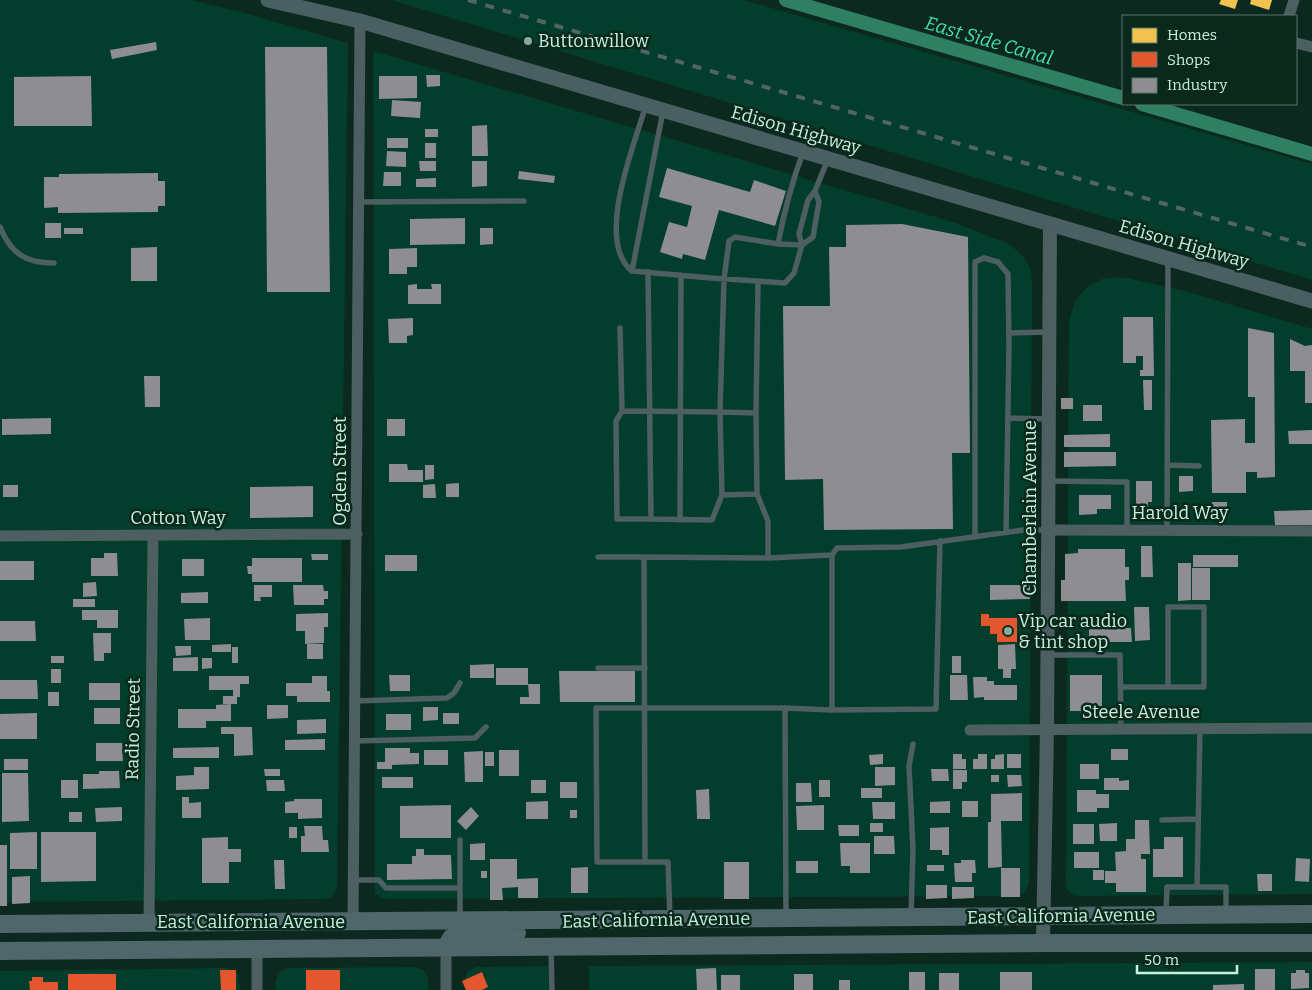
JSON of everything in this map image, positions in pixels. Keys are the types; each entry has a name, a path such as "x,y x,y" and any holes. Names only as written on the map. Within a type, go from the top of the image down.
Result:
{"main road":[{"name":"Edison Highway","path":"268,0 360,21 1312,301"},
{"name":"East California Avenue","path":"0,924 1312,914"},
{"path":"553,947 653,934 663,929 670,919"},
{"path":"446,947 451,938 465,934 537,932 562,921"},
{"name":"East California Avenue","path":"0,951 1043,942 1312,943"}],"street":[{"path":"1289,15 1294,0"},
{"name":"Ogden Street","path":"353,922 360,21"},
{"path":"1297,42 1312,47"},
{"name":"Chamberlain Avenue","path":"1043,942 1047,730 1050,224"},
{"name":"Harold Way","path":"1048,530 1312,531"},
{"name":"Cotton Way","path":"0,536 357,534"},
{"name":"Radio Street","path":"149,923 153,536"},
{"name":"Steele Avenue","path":"970,730 1312,728"},
{"path":"446,947 446,990"},
{"path":"257,949 257,990"}],"lane":[{"path":"646,105 626,167 620,195 616,230 620,257 626,266 632,270 785,283 794,273 802,245 799,234 808,200 815,191 828,159"},
{"path":"632,270 663,110"},
{"path":"778,244 791,184 803,152"},
{"path":"620,328 622,411 616,421 617,519 712,520 722,495 720,412 724,279 729,241 735,237 778,244 802,245 813,237 819,202 815,191"},
{"path":"358,202 524,201"},
{"path":"0,228 6,242 24,258 40,263 54,263"},
{"path":"976,537 975,262 984,258 998,262 1008,274 1006,532"},
{"path":"1167,530 1168,259"},
{"path":"648,272 651,519"},
{"path":"680,520 681,275"},
{"path":"758,282 757,494 768,521 768,558"},
{"path":"1009,332 1050,332"},
{"path":"622,411 756,413"},
{"path":"1008,418 1049,420"},
{"path":"1167,465 1199,466"},
{"path":"1048,481 1126,482 1127,530"},
{"path":"722,495 757,494"},
{"path":"832,710 832,555 837,548 901,547 1006,532 1048,530"},
{"path":"670,919 668,862 597,862 596,708 936,709 940,541"},
{"path":"598,557 768,558 832,555"},
{"path":"644,557 645,862"},
{"path":"1121,686 1168,687 1204,687 1204,606 1168,607 1168,687"},
{"path":"1047,655 1120,655 1121,730"},
{"path":"598,668 645,668"},
{"path":"355,701 447,698 454,693 460,683"},
{"path":"785,708 786,919"},
{"path":"355,741 475,738 486,727"},
{"path":"1197,887 1200,729"},
{"path":"911,918 913,849 909,766 913,744"},
{"path":"1162,820 1198,819"},
{"path":"460,840 460,921"},
{"path":"353,880 380,880 386,888 460,888"},
{"path":"1166,916 1167,887 1226,887 1226,915"},
{"path":"552,990 553,947"}],"shaded area":[{"path":"0,0 191,0 241,12 348,43 337,887 334,895 330,898 0,902"},
{"path":"392,0 744,0 1312,164 1312,280"},
{"path":"373,51 956,223 1009,244 1023,256 1030,268 1032,281 1029,884 1025,892 1017,896 385,899 375,893"},
{"path":"1115,277 1189,292 1312,329 1312,894 1078,896 1073,895 1067,890 1069,321 1075,301 1086,288 1102,279"},
{"path":"1312,962 1312,990 589,990 589,966"},
{"path":"550,966 550,990 466,990 466,974 469,970 477,967"},
{"path":"416,967 424,970 428,978 428,990 276,990 276,980 280,972 288,968"},
{"path":"227,968 236,971 240,990 0,990 0,971"}],"building: Homes":[{"path":"1221,0 1238,0 1235,9 1219,4"},
{"path":"1251,0 1272,0 1269,10 1250,4"}],"building: Shops":[{"path":"981,614 989,614 989,618 1017,618 1017,642 997,642 997,634 990,634 990,626 981,626"},
{"path":"220,970 236,970 236,990 221,990"},
{"path":"306,970 340,970 340,990 306,990"},
{"path":"482,972 488,987 482,990 466,990 462,981"},
{"path":"68,974 116,974 116,990 68,990"},
{"path":"32,977 43,977 43,982 58,982 58,990 30,990 29,981 32,981"}],"building: Industry":[{"path":"156,42 157,50 112,59 110,50"},
{"path":"265,47 327,47 330,292 267,292"},
{"path":"426,75 440,75 440,86 427,87"},
{"path":"91,76 92,126 14,126 14,77"},
{"path":"379,76 417,76 417,98 379,99"},
{"path":"392,100 421,102 420,118 391,116"},
{"path":"487,125 488,156 472,156 472,126"},
{"path":"425,129 438,129 438,137 425,137"},
{"path":"387,138 408,138 408,148 387,148"},
{"path":"425,143 436,143 436,158 425,158"},
{"path":"387,151 406,152 406,167 386,166"},
{"path":"419,161 436,161 436,171 420,171"},
{"path":"472,161 487,161 487,186 472,187"},
{"path":"667,168 750,192 754,180 786,191 775,226 719,210 705,260 683,254 682,259 660,252 669,222 687,227 692,206 659,197"},
{"path":"519,171 555,176 554,183 518,179"},
{"path":"384,172 401,172 401,186 383,186"},
{"path":"158,173 158,181 165,181 165,206 158,206 158,212 58,213 58,207 44,208 44,177 59,177 59,174"},
{"path":"436,178 436,187 416,187 416,179"},
{"path":"465,218 465,244 410,245 410,219"},
{"path":"45,223 61,223 61,238 45,238"},
{"path":"902,224 968,237 970,453 952,453 953,529 824,530 823,479 785,480 783,306 830,306 829,247 846,247 846,225"},
{"path":"64,228 83,228 83,234 64,234"},
{"path":"480,228 493,228 493,244 480,245"},
{"path":"157,247 157,281 131,281 131,248"},
{"path":"417,248 417,267 407,267 407,274 389,274 389,249"},
{"path":"417,284 417,289 432,289 431,284 441,284 441,304 408,304 408,285"},
{"path":"1123,317 1153,317 1154,376 1140,376 1140,370 1143,370 1143,356 1136,356 1136,363 1123,363"},
{"path":"413,318 413,335 407,336 407,343 389,343 388,319"},
{"path":"1248,328 1274,333 1275,477 1257,478 1257,472 1246,472 1246,493 1212,493 1211,420 1245,419 1245,443 1255,443 1255,397 1248,397"},
{"path":"1290,339 1305,346 1312,345 1312,403 1305,403 1305,371 1290,371"},
{"path":"144,376 160,376 160,407 145,407"},
{"path":"1143,380 1152,380 1152,410 1144,410"},
{"path":"1061,398 1073,398 1073,409 1061,409"},
{"path":"1083,405 1102,405 1102,421 1083,421"},
{"path":"51,418 51,434 2,435 2,419"},
{"path":"387,419 405,419 405,436 387,436"},
{"path":"1312,430 1312,444 1289,444 1288,431"},
{"path":"1110,434 1110,447 1064,447 1064,435"},
{"path":"1064,452 1116,452 1116,466 1064,467"},
{"path":"389,464 407,464 408,470 423,470 423,482 389,482"},
{"path":"425,465 434,465 434,479 425,480"},
{"path":"1179,476 1193,476 1193,491 1179,492"},
{"path":"1136,481 1152,481 1152,502 1148,502 1148,513 1136,513"},
{"path":"459,483 459,497 446,497 446,484"},
{"path":"435,484 436,498 423,498 423,485"},
{"path":"3,485 18,485 18,497 3,497"},
{"path":"313,486 313,517 250,518 250,487"},
{"path":"1079,495 1111,495 1111,509 1097,509 1097,514 1079,515"},
{"path":"1212,502 1227,502 1227,513 1212,514"},
{"path":"1312,510 1312,525 1275,525 1274,511"},
{"path":"1141,546 1152,546 1153,577 1141,577"},
{"path":"1078,549 1125,549 1125,567 1129,567 1129,580 1125,580 1126,601 1061,601 1061,580 1065,580 1065,554 1078,553"},
{"path":"104,553 117,553 118,576 91,576 91,558 104,558"},
{"path":"311,554 328,554 328,560 312,560"},
{"path":"385,555 417,555 417,571 385,571"},
{"path":"1193,555 1238,555 1238,567 1193,567"},
{"path":"252,558 302,558 302,582 252,582 252,574 248,574 247,566 252,566"},
{"path":"182,559 204,559 204,576 182,576"},
{"path":"0,561 34,561 34,580 0,580"},
{"path":"1178,563 1191,563 1191,600 1178,601"},
{"path":"1192,568 1210,568 1210,600 1192,600"},
{"path":"96,582 97,596 83,597 83,583"},
{"path":"254,585 272,585 272,597 260,597 261,601 254,601"},
{"path":"293,585 323,585 324,591 328,591 328,599 324,599 324,605 294,605"},
{"path":"990,585 1030,585 1030,599 990,600"},
{"path":"208,592 208,603 181,603 181,593"},
{"path":"73,599 95,599 95,607 73,607"},
{"path":"1134,607 1149,607 1150,640 1135,641"},
{"path":"82,610 118,610 118,628 97,628 97,620 82,620"},
{"path":"328,613 328,627 324,627 324,643 305,644 305,631 296,631 296,614"},
{"path":"210,618 210,640 185,640 184,619"},
{"path":"0,621 35,621 36,641 0,641"},
{"path":"1131,628 1132,642 1089,642 1089,629"},
{"path":"93,633 111,633 111,653 104,653 104,661 94,661"},
{"path":"231,644 231,652 212,652 212,645"},
{"path":"307,644 323,644 323,659 307,659"},
{"path":"1015,644 1016,669 1011,669 1011,678 1003,678 1003,669 998,669 998,645"},
{"path":"175,646 191,646 191,655 176,656"},
{"path":"232,647 238,647 238,663 232,663"},
{"path":"51,656 64,656 64,663 51,663"},
{"path":"952,656 961,656 961,673 952,673"},
{"path":"198,657 198,671 173,671 173,658"},
{"path":"202,658 212,658 212,668 202,669"},
{"path":"494,664 494,678 470,678 470,665"},
{"path":"496,668 528,668 528,685 496,685"},
{"path":"51,669 61,669 61,683 51,683"},
{"path":"559,671 635,671 635,702 560,702"},
{"path":"389,675 410,675 410,691 390,691"},
{"path":"950,675 967,675 968,700 950,700"},
{"path":"1070,675 1102,675 1102,711 1070,711"},
{"path":"209,676 249,676 249,684 240,684 240,697 237,697 237,704 223,704 223,696 233,696 233,690 209,690"},
{"path":"312,676 327,676 327,691 330,691 330,702 297,702 297,696 286,696 286,683 312,683"},
{"path":"973,677 987,677 987,681 994,681 994,685 1017,685 1017,700 984,700 984,697 974,698"},
{"path":"0,680 37,680 38,699 0,699"},
{"path":"89,683 120,683 120,700 89,700"},
{"path":"528,684 540,684 540,704 520,704 520,697 529,697"},
{"path":"48,692 59,692 59,706 48,706"},
{"path":"231,704 231,721 206,721 206,728 178,728 178,709 216,709 216,705"},
{"path":"267,705 288,705 288,718 267,719"},
{"path":"423,707 438,707 438,720 423,721"},
{"path":"94,708 120,708 120,724 94,724"},
{"path":"37,713 37,739 0,739 0,714"},
{"path":"443,713 459,713 459,724 443,724"},
{"path":"386,714 411,714 411,730 386,730"},
{"path":"326,719 326,733 297,734 297,720"},
{"path":"221,727 252,727 253,755 234,756 234,734 221,734"},
{"path":"325,739 325,750 285,750 285,740"},
{"path":"96,743 122,743 123,761 96,761"},
{"path":"219,747 219,758 173,758 173,748"},
{"path":"385,748 410,748 410,753 419,753 419,764 392,765 392,769 377,769 377,762 385,762"},
{"path":"1111,749 1128,749 1128,760 1111,760"},
{"path":"424,750 448,750 448,765 424,765"},
{"path":"499,750 519,750 519,776 499,776"},
{"path":"483,751 483,782 465,782 464,752"},
{"path":"485,752 494,752 494,766 485,766"},
{"path":"883,754 883,764 870,765 869,755"},
{"path":"953,754 962,754 962,759 966,759 966,769 953,769"},
{"path":"978,754 987,754 987,769 973,769 973,759 978,759"},
{"path":"1004,754 1004,769 991,769 991,759 995,759 995,755"},
{"path":"1007,754 1021,754 1021,768 1007,768"},
{"path":"4,759 28,759 28,770 4,770"},
{"path":"1080,764 1099,764 1099,779 1080,779"},
{"path":"194,767 209,767 209,789 176,790 176,776 194,775"},
{"path":"875,767 895,767 895,785 875,786"},
{"path":"264,769 280,769 280,776 265,776"},
{"path":"931,769 948,769 949,781 932,781"},
{"path":"953,770 967,770 967,782 962,782 962,789 953,789"},
{"path":"99,771 119,771 120,788 83,789 83,774 99,774"},
{"path":"2,773 28,773 29,821 2,822"},
{"path":"991,775 999,775 999,782 991,782"},
{"path":"1007,775 1021,775 1022,786 1008,787"},
{"path":"382,777 413,777 413,788 382,788"},
{"path":"1104,778 1119,778 1119,781 1129,780 1129,790 1104,790"},
{"path":"61,780 78,780 78,798 61,798"},
{"path":"266,780 284,780 285,791 267,791"},
{"path":"531,780 546,780 546,793 531,793"},
{"path":"819,780 830,780 830,797 819,797"},
{"path":"560,782 577,782 577,798 560,798"},
{"path":"796,783 811,783 812,802 796,802"},
{"path":"861,788 882,788 882,798 861,798"},
{"path":"709,789 710,819 697,819 696,790"},
{"path":"1077,790 1096,790 1096,794 1109,794 1109,808 1097,808 1097,812 1077,812"},
{"path":"1022,793 1022,821 1001,821 1002,867 988,868 988,822 991,822 991,794"},
{"path":"182,797 189,797 189,803 201,802 201,818 182,818"},
{"path":"294,799 322,799 322,818 298,819 298,813 285,813 285,802 294,801"},
{"path":"548,801 548,819 526,819 526,802"},
{"path":"950,801 950,813 930,813 930,802"},
{"path":"962,801 978,801 978,817 962,817"},
{"path":"872,802 895,802 895,819 873,819"},
{"path":"451,805 451,838 400,838 400,806"},
{"path":"824,805 824,830 797,830 796,806"},
{"path":"122,807 122,821 96,822 95,808"},
{"path":"471,807 479,816 466,830 457,821"},
{"path":"570,810 577,810 577,818 570,818"},
{"path":"69,812 82,812 82,822 69,822"},
{"path":"1135,820 1149,820 1150,854 1141,854 1141,859 1146,859 1146,892 1116,892 1116,883 1105,883 1105,871 1116,871 1115,852 1126,851 1126,839 1135,839"},
{"path":"870,823 883,823 883,832 870,832"},
{"path":"1117,823 1117,841 1100,841 1099,824"},
{"path":"1073,824 1094,824 1094,844 1073,844"},
{"path":"838,825 859,825 859,836 839,836"},
{"path":"304,826 322,826 323,840 328,840 329,852 301,852 301,836 305,836"},
{"path":"289,827 297,827 297,838 289,838"},
{"path":"949,827 949,855 942,855 942,850 930,850 930,828"},
{"path":"37,832 37,869 10,869 10,833"},
{"path":"41,832 96,832 96,881 41,882"},
{"path":"874,836 894,836 895,854 874,854"},
{"path":"228,837 228,849 241,849 241,862 229,862 229,883 202,883 202,838"},
{"path":"1164,837 1183,837 1183,877 1153,877 1153,849 1164,849"},
{"path":"485,843 485,860 470,860 470,844"},
{"path":"840,843 870,843 870,873 850,873 850,866 841,866"},
{"path":"0,845 7,845 7,906 0,906"},
{"path":"416,849 424,849 424,855 451,855 452,879 387,880 387,864 412,864 412,856 416,856"},
{"path":"1074,852 1099,852 1099,868 1074,868"},
{"path":"1296,858 1310,859 1309,882 1295,881"},
{"path":"490,859 517,859 517,879 538,878 538,898 518,898 518,887 502,888 503,900 490,900"},
{"path":"274,860 284,860 285,889 275,889"},
{"path":"961,860 975,860 976,873 972,873 972,882 955,882 954,863 961,863"},
{"path":"796,861 818,861 818,873 796,873"},
{"path":"724,862 749,862 749,899 724,899"},
{"path":"927,865 944,865 944,871 927,871"},
{"path":"588,867 588,893 571,893 571,868"},
{"path":"1001,868 1020,868 1020,897 1001,897"},
{"path":"1093,870 1104,870 1104,880 1093,880"},
{"path":"481,871 487,871 487,878 481,878"},
{"path":"1257,874 1272,874 1272,891 1258,891"},
{"path":"30,876 30,903 12,904 12,877"},
{"path":"926,885 947,885 947,898 926,899"},
{"path":"952,887 974,887 974,898 952,899"},
{"path":"716,968 717,990 697,990 696,969"},
{"path":"1255,969 1275,969 1275,990 1255,990"},
{"path":"1296,970 1305,970 1305,973 1309,973 1309,988 1291,989 1291,973 1296,973"},
{"path":"909,972 925,972 925,990 909,990"},
{"path":"1000,972 1032,972 1032,990 1000,990"},
{"path":"939,973 959,973 959,990 939,990"},
{"path":"794,974 813,974 813,990 794,990"},
{"path":"721,975 740,975 740,990 721,990"},
{"path":"839,980 850,980 850,990 839,990"},
{"path":"1244,984 1244,990 1213,990 1213,985"}],"waterway":[{"name":"East Side Canal","path":"786,0 1122,98"},
{"name":"East Side Canal","path":"1145,105 1312,154"}],"railway":[{"path":"468,0 1312,247"}],"place":[{"name":"Buttonwillow","path":"528,41"},
{"name":"Vip car audio & tint shop","path":"1008,631"}]}
